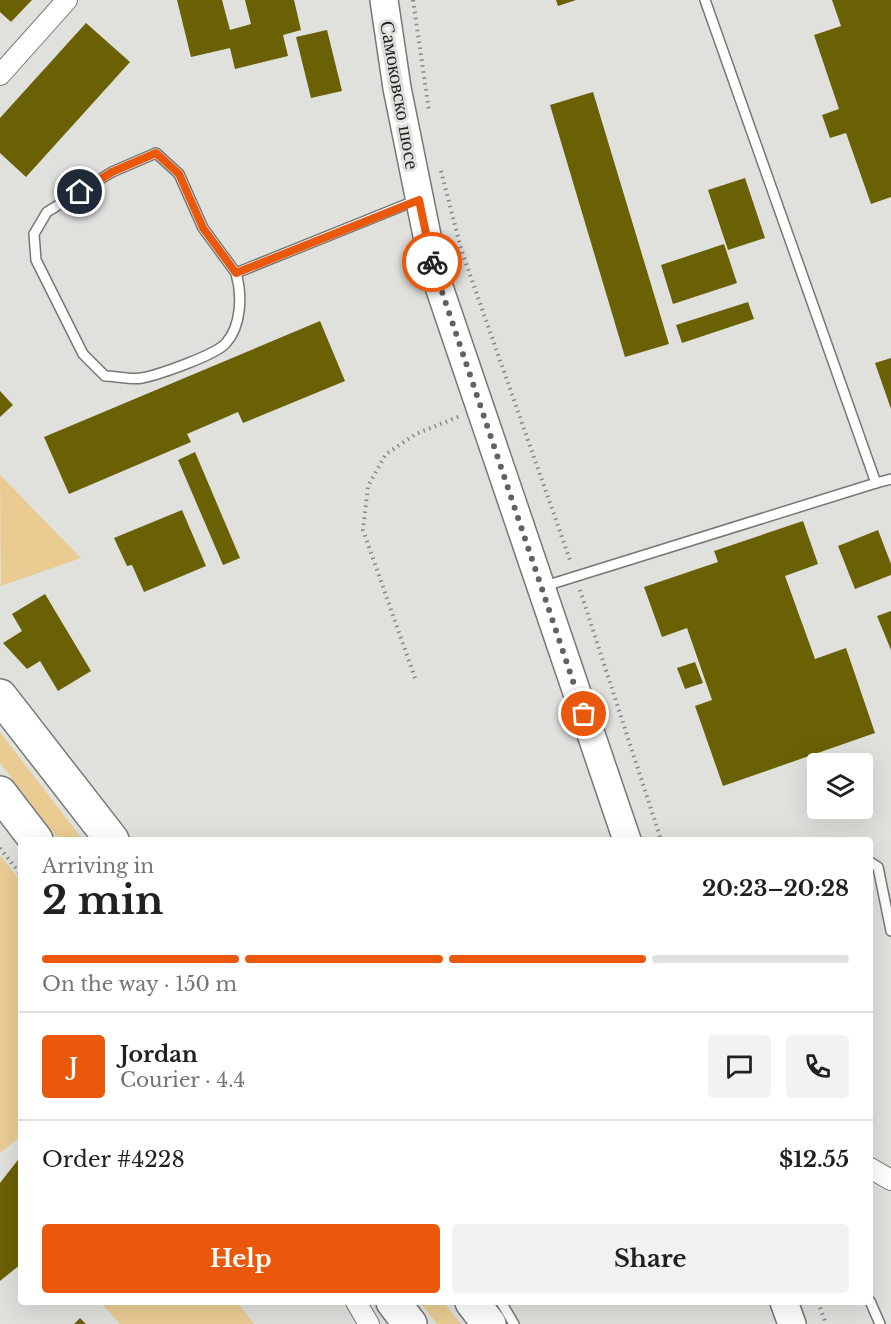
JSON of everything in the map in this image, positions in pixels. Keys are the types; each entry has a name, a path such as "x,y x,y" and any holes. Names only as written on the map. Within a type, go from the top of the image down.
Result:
{"highway":[{"path":"0,696 114,836"},
{"path":"0,793 34,837"},
{"path":"395,1305 410,1324"},
{"path":"474,1305 489,1324"}],"main road":[{"name":"Самоковско шосе","path":"384,0 397,88 435,275 626,837"},
{"path":"785,1305 792,1324"}],"street":[{"path":"0,75 67,0"},
{"path":"873,1170 891,1180"},
{"path":"359,1305 369,1324"}],"lane":[{"path":"705,0 876,483"},
{"path":"156,153 179,174 203,228 236,273 241,289 236,326 226,344 203,356 141,378 105,376 83,354 36,260 34,234 47,212 112,172 156,153"},
{"path":"236,273 419,200"},
{"path":"541,587 891,479"},
{"path":"873,864 878,867 891,931"},
{"path":"503,1305 514,1324"},
{"path":"872,1305 880,1324"}],"path":[{"path":"413,0 429,118"},
{"path":"438,163 461,249 575,576 660,837"},
{"path":"415,678 363,530 368,486 386,454 416,434 480,407"},
{"path":"0,848 18,870"},
{"path":"819,1305 826,1324"}],"shaded area":[{"path":"0,475 81,558 1,586"},
{"path":"0,732 81,837 57,837 0,763"},
{"path":"0,855 18,878 18,1138 0,1153"},
{"path":"103,1305 239,1305 254,1324 120,1324"},
{"path":"422,1305 445,1305 461,1324 437,1324"}],"building":[{"path":"0,0 32,0 11,22 0,12"},
{"path":"177,0 222,0 230,30 251,24 245,0 294,0 301,30 283,35 288,56 235,69 230,48 191,57"},
{"path":"556,0 576,0 558,6"},
{"path":"832,0 891,0 891,197 871,204 846,133 830,138 822,115 839,109 814,35 841,26"},
{"path":"86,23 130,62 26,177 0,153 0,118"},
{"path":"327,30 342,91 311,98 296,37"},
{"path":"593,92 669,344 625,357 550,105"},
{"path":"745,178 765,238 728,250 708,190"},
{"path":"724,244 737,283 673,304 661,265"},
{"path":"748,302 754,319 682,343 676,325"},
{"path":"320,321 345,381 243,423 238,412 187,434 191,442 69,494 44,437"},
{"path":"891,358 891,409 875,363"},
{"path":"0,391 13,405 0,417"},
{"path":"195,452 240,558 223,565 178,460"},
{"path":"182,510 206,566 144,592 132,565 127,566 114,538"},
{"path":"803,521 818,564 785,576 815,659 846,648 875,733 818,753 807,753 807,757 723,786 695,706 712,700 687,628 662,637 644,587 718,562 714,551"},
{"path":"878,530 891,564 891,575 855,589 838,546"},
{"path":"45,594 91,671 58,691 40,661 27,669 3,643 22,631 12,614"},
{"path":"891,611 891,650 877,616"},
{"path":"695,662 703,683 685,689 677,668"},
{"path":"18,1160 18,1266 0,1281 0,1183"},
{"path":"80,1318 86,1324 74,1324"}],"way so far":[{"path":"432,262 584,714"}],"route":[{"path":"80,192 112,172 156,153 179,174 203,228 236,273 419,200 432,262"}]}
